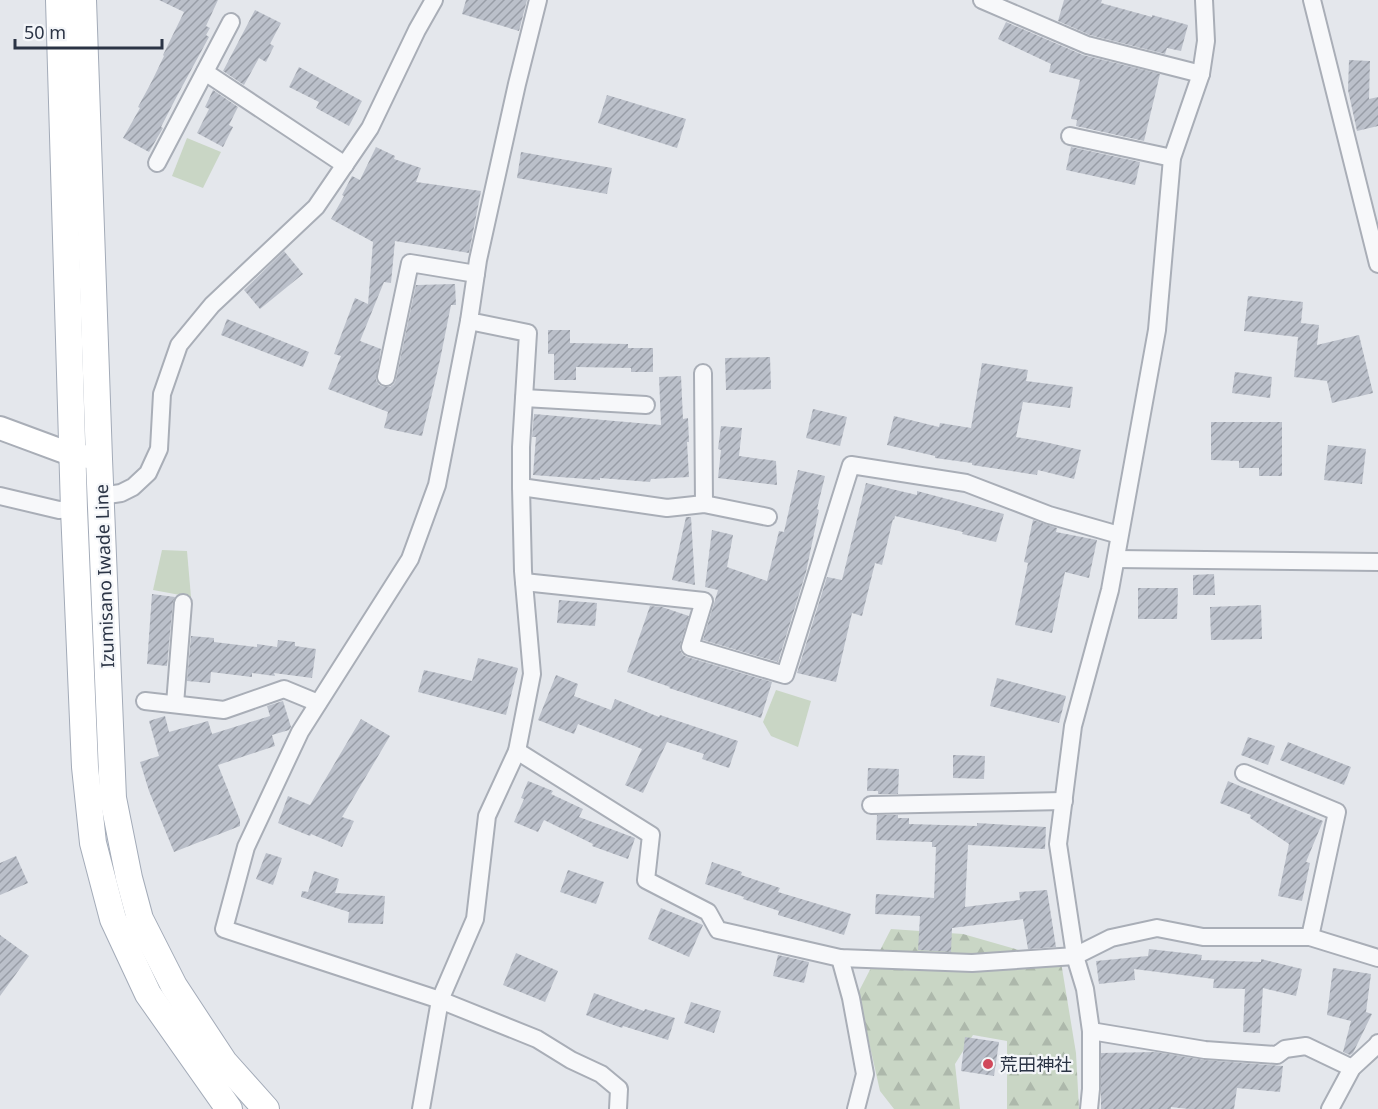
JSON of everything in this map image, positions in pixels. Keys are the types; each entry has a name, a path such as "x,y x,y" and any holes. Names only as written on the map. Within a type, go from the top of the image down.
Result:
{"main road":[{"name":"Izumisano Iwade Line","path":"59,0 84,767 93,843 113,919 148,994 226,1108"},
{"name":"Izumisano Iwade Line","path":"83,0 113,798 129,878 140,919 174,986 224,1062 266,1109"}],"street":[{"path":"101,496 121,493 133,487 148,473 159,449 162,394 179,345 212,305 316,207 370,128 434,0"},
{"path":"538,0 517,84 476,274 437,485 410,559 300,732 246,847 224,928 440,1000 537,1039 571,1060 601,1074 619,1089 618,1109"},
{"path":"982,0 1087,45 1201,74"},
{"path":"1089,1109 1091,1031 1085,989 1075,956 1058,843 1073,726 1110,590 1157,330 1172,158 1201,74 1206,41 1204,0"},
{"path":"1312,0 1378,264"},
{"path":"157,163 231,22"},
{"path":"204,72 345,165"},
{"path":"1070,136 1172,158"},
{"path":"386,377 410,263 476,274"},
{"path":"421,1109 440,1000 475,919 487,816 517,751 532,674 524,582 520,487 528,333 469,321"},
{"path":"703,373 704,504"},
{"path":"524,398 646,405"},
{"path":"0,428 73,455 99,459"},
{"path":"524,582 704,602 690,647 785,675 851,465 966,483 1049,515 1119,535"},
{"path":"520,487 667,508 704,504 768,517"},
{"path":"0,496 59,510 74,509"},
{"path":"1116,559 1378,562"},
{"path":"175,704 183,603"},
{"path":"145,701 224,710 284,689 318,703"},
{"path":"517,751 651,835 646,880 708,912 718,930 840,958 972,963 1075,956 1111,938 1158,928 1203,937 1310,937 1378,958"},
{"path":"1244,773 1337,812 1310,937"},
{"path":"871,805 1064,801"},
{"path":"840,958 851,998 865,1074 856,1109"},
{"path":"1091,1031 1215,1051 1277,1055 1285,1049 1306,1046 1352,1068"},
{"path":"1330,1109 1352,1068 1378,1042"}],"green space":[{"path":"187,138 221,152 203,188 172,176"},
{"path":"162,550 187,551 191,597 153,590"},
{"path":"776,690 811,701 798,747 771,736 763,722"},
{"path":"891,929 963,934 1061,962 1076,1053 1079,1109 1007,1109 1007,1041 973,1035 955,1064 960,1109 894,1109 880,1091 858,993"}],"building":[{"path":"159,0 218,0 206,26 210,28 206,35 209,37 149,152 123,138 140,108 138,107 184,12"},
{"path":"466,0 527,0 519,31 462,14"},
{"path":"1064,0 1102,0 1101,3 1188,25 1181,51 1167,48 1165,54 1090,35 1058,21"},
{"path":"255,10 281,23 270,44 274,46 266,62 259,58 244,85 223,71"},
{"path":"1006,22 1083,55 1160,74 1144,141 1076,126 1077,120 1071,119 1080,80 1049,72 1051,64 998,39"},
{"path":"1349,60 1370,61 1369,99 1378,97 1378,126 1357,131 1348,90"},
{"path":"299,67 362,101 349,126 316,108 319,102 289,87"},
{"path":"213,90 238,107 229,125 233,127 223,147 197,133 209,109 205,107"},
{"path":"607,95 686,119 677,148 598,123"},
{"path":"376,147 395,156 394,159 421,168 416,182 481,191 469,253 395,241 391,283 384,282 360,341 381,349 376,380 379,385 390,387 396,379 416,285 455,284 456,305 451,305 422,436 384,428 388,412 328,389 341,356 334,354 355,298 368,304 373,242 331,219 352,176 360,180"},
{"path":"1071,147 1140,162 1135,185 1066,170"},
{"path":"521,152 612,168 607,194 517,178"},
{"path":"284,251 303,274 260,309 244,290"},
{"path":"1248,296 1303,302 1301,323 1319,325 1317,345 1359,335 1373,393 1332,403 1327,381 1294,377 1298,337 1244,331"},
{"path":"227,319 309,352 303,367 221,335"},
{"path":"548,330 570,330 570,343 628,344 628,348 653,348 653,372 631,372 631,368 576,367 576,380 554,380 554,354 548,354"},
{"path":"770,357 771,389 726,390 725,358"},
{"path":"982,363 1028,370 1026,381 1073,387 1070,408 1023,402 1016,437 1081,450 1074,479 1038,470 1037,475 972,465 972,463 935,458 935,456 887,445 894,416 939,427 940,423 971,428"},
{"path":"1235,372 1272,377 1270,398 1232,393"},
{"path":"681,376 683,419 688,418 689,477 651,479 650,482 533,475 536,437 532,437 534,414 661,425 659,377"},
{"path":"813,409 847,417 840,446 806,438"},
{"path":"1211,422 1282,422 1282,476 1259,476 1259,468 1239,468 1239,461 1211,460"},
{"path":"721,426 742,428 739,456 776,461 777,485 718,478"},
{"path":"1328,445 1366,449 1362,484 1324,480"},
{"path":"798,470 825,476 806,572 778,662 703,640 718,590 705,587 712,530 733,535 727,567 767,581 779,531 784,532"},
{"path":"866,483 917,495 917,491 1004,514 996,542 895,516 882,565 875,563 862,616 852,613 836,682 797,673 827,577 842,580"},
{"path":"686,517 691,517 695,585 672,580"},
{"path":"1033,520 1057,528 1056,532 1097,540 1089,578 1065,572 1052,633 1015,625 1028,563 1024,562"},
{"path":"1214,574 1215,595 1193,595 1193,575"},
{"path":"1138,588 1178,588 1177,619 1138,619"},
{"path":"152,594 175,597 167,666 147,664"},
{"path":"559,600 597,603 595,626 557,623"},
{"path":"1261,605 1262,639 1211,640 1210,607"},
{"path":"650,606 662,607 689,616 680,645 683,655 772,682 761,718 627,672"},
{"path":"191,636 214,638 214,642 257,647 257,644 277,647 278,640 295,642 295,646 316,649 312,678 274,673 275,676 252,673 252,677 211,672 210,683 187,681"},
{"path":"478,658 518,668 506,715 418,692 424,670 472,681"},
{"path":"556,675 578,684 574,696 611,710 615,699 659,717 660,715 738,741 729,768 702,759 704,754 667,742 643,793 625,785 642,749 578,724 574,734 538,720"},
{"path":"997,678 1066,696 1059,723 990,706"},
{"path":"283,701 291,727 289,730 272,735 275,746 218,765 240,820 240,826 174,852 149,791 140,762 159,756 149,721 165,716 169,732 208,721 212,734 270,716 267,706"},
{"path":"361,719 390,736 342,817 354,821 342,847 278,823 288,796 310,805"},
{"path":"1248,737 1275,746 1268,765 1241,755"},
{"path":"1288,742 1351,767 1344,785 1280,760"},
{"path":"953,755 985,756 984,779 953,778"},
{"path":"868,768 899,769 898,794 878,794 878,791 867,791"},
{"path":"528,781 553,791 551,794 583,809 579,817 635,838 628,859 592,846 593,844 544,820 538,832 514,822 524,799 521,798"},
{"path":"1228,781 1323,821 1306,862 1310,863 1302,901 1278,896 1289,844 1250,818 1251,815 1220,803"},
{"path":"877,815 898,815 898,818 909,818 909,824 977,826 977,823 1046,827 1045,849 968,845 965,907 1020,900 1019,892 1047,890 1056,947 1028,949 1023,919 952,928 951,952 918,950 920,916 875,914 876,894 934,898 936,847 932,847 932,842 876,840"},
{"path":"266,853 282,858 273,885 256,879"},
{"path":"16,856 28,883 0,895 0,863"},
{"path":"712,862 780,888 778,892 851,914 844,935 778,915 779,911 705,884"},
{"path":"568,870 604,882 596,904 560,892"},
{"path":"314,871 339,879 335,893 385,896 383,924 348,923 349,912 301,897 302,891 308,892"},
{"path":"661,908 703,925 689,957 648,939"},
{"path":"0,935 29,956 0,996"},
{"path":"1149,949 1202,955 1201,960 1261,962 1261,959 1302,969 1296,996 1263,988 1260,1033 1243,1032 1245,989 1213,988 1214,979 1134,969 1135,980 1099,984 1096,961 1148,956"},
{"path":"516,953 558,971 545,1002 503,985"},
{"path":"778,955 809,962 804,983 773,976"},
{"path":"1333,968 1371,974 1366,1012 1372,1014 1350,1055 1343,1052 1351,1021 1327,1015"},
{"path":"594,993 644,1011 645,1009 675,1018 668,1040 623,1026 622,1028 586,1015"},
{"path":"691,1002 721,1011 714,1033 684,1023"},
{"path":"965,1037 999,1042 994,1076 961,1071"},
{"path":"1156,1052 1204,1060 1283,1066 1280,1092 1237,1088 1234,1109 1171,1107 1171,1109 1101,1109 1101,1053"}],"place":[{"name":"荒田神社","path":"988,1064"}]}
